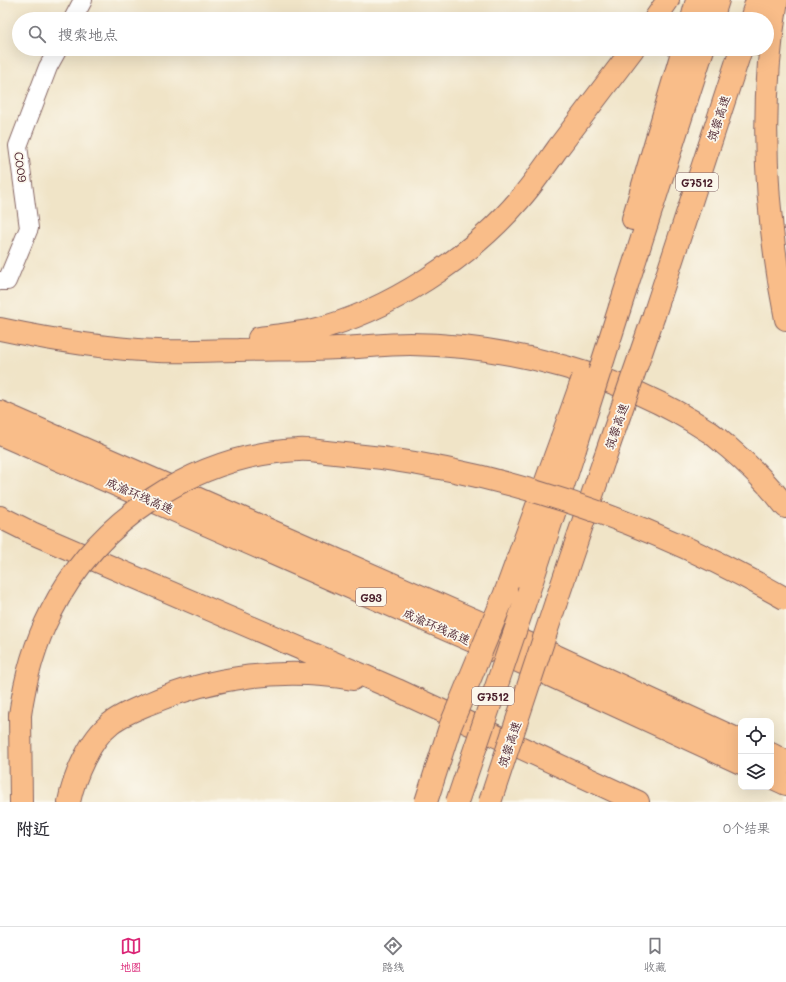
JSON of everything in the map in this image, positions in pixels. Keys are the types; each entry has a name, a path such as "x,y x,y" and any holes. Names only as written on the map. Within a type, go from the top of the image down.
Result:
{"highway":[{"path":"660,12 668,0"},
{"path":"694,12 697,0"},
{"path":"714,12 718,0"},
{"path":"753,12 757,0"},
{"path":"774,23 777,0"},
{"path":"159,351 312,330 363,313 416,286 445,267 497,224 520,199 628,56"},
{"path":"615,305 681,56"},
{"name":"G7512","path":"457,802 529,590 568,445 701,56"},
{"name":"筑蓉高速","path":"490,802 556,602 654,315 739,56"},
{"path":"770,56 766,105 766,150 771,222 786,319"},
{"path":"0,329 66,341 159,351 337,348 411,344 484,350 520,356 588,374 638,394 681,415 710,432 736,454 786,507"},
{"name":"成渝环线高速","path":"0,412 529,644 738,740"},
{"name":"成渝环线高速","path":"0,434 534,668 738,762"},
{"path":"426,802 450,727 568,445"},
{"path":"21,802 20,715 24,688 30,662 51,611 80,565 98,544 118,525 139,508 162,493 186,480 232,461 277,452 300,450 354,454 459,472 511,484 562,499 663,537 711,559 786,599"},
{"path":"0,517 32,533 396,690 638,802"},
{"path":"69,802 75,778 82,763 90,749 110,723 137,708 166,696 194,687 224,680 255,675 284,674 312,674 341,677 369,682 396,690"},
{"path":"774,756 786,762"},
{"path":"774,778 786,784"}],"street":[{"path":"77,12 83,0"},
{"name":"C009","path":"0,281 7,281 29,228 18,146 48,66 54,56"}]}
